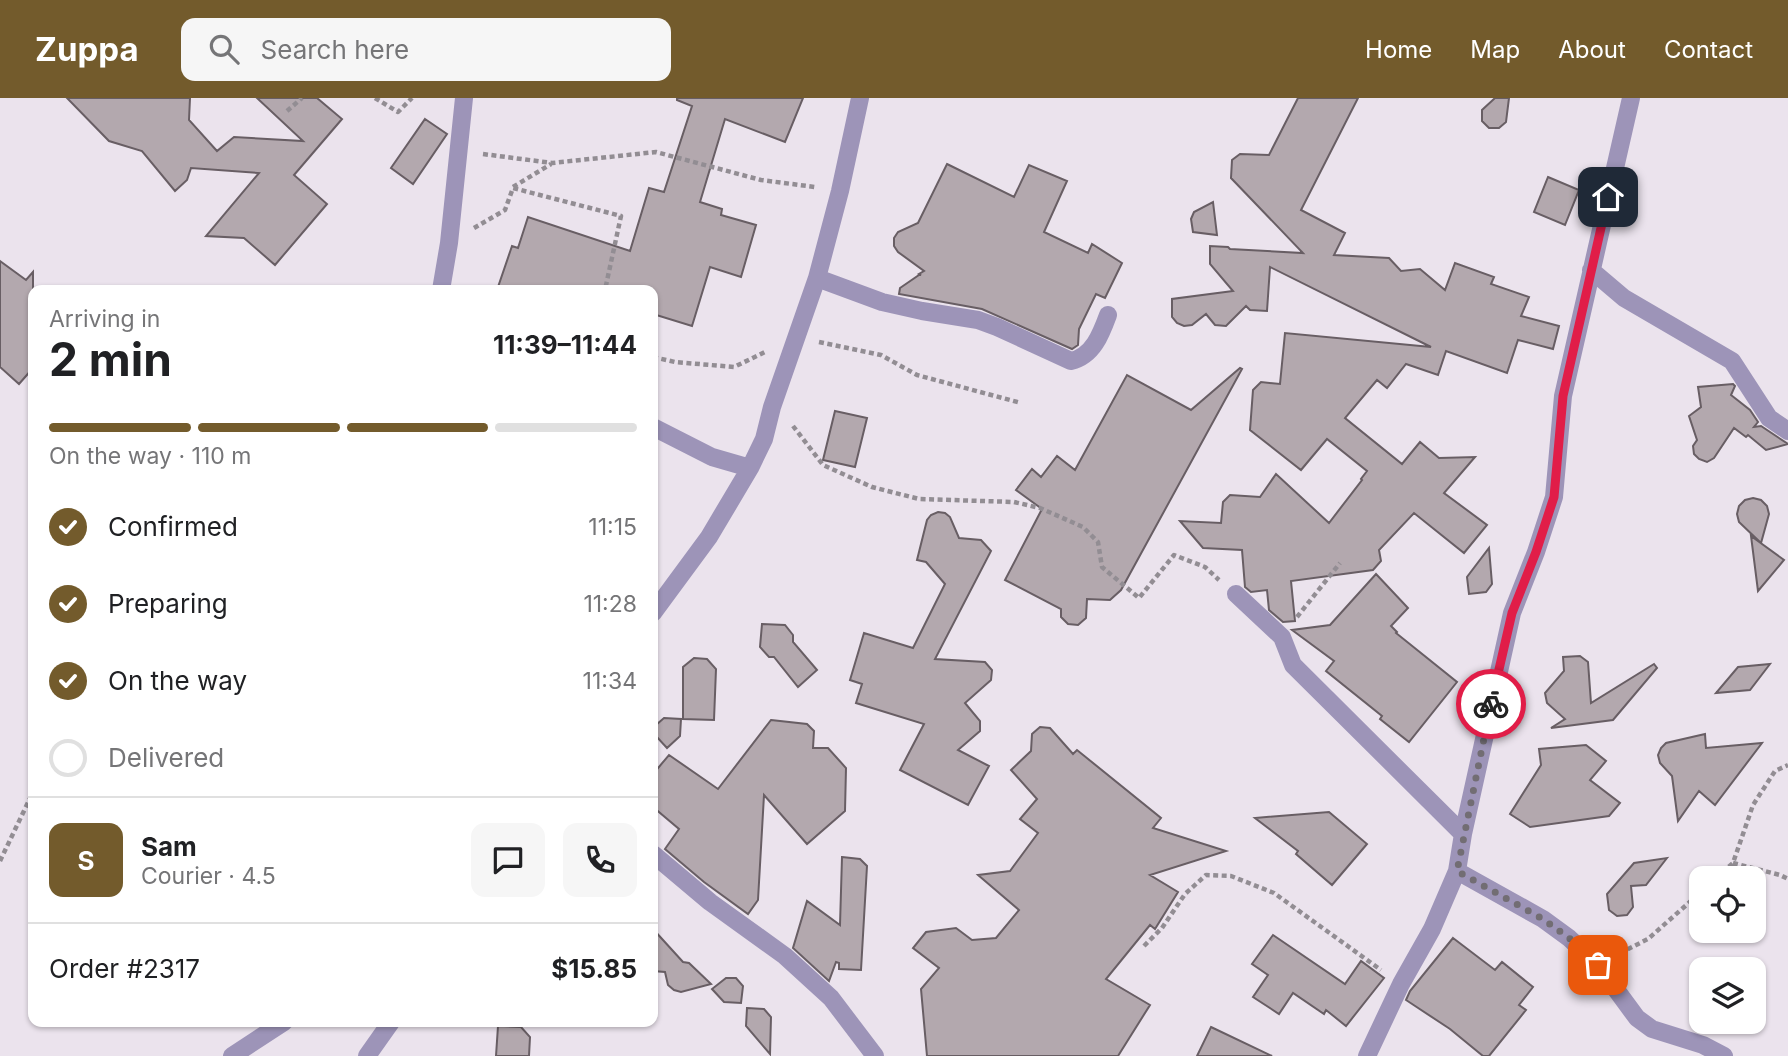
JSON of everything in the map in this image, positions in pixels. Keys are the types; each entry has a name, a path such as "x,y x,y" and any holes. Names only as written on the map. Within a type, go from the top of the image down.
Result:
{"street":[{"path":"441,285 450,243 464,98"},
{"path":"658,606 709,537 764,439 772,407 817,278 840,191 860,98"},
{"path":"1367,1056 1401,984 1432,929 1457,871 1512,613 1554,497 1563,396 1632,98"},
{"path":"1591,270 1624,298 1732,361 1769,418 1788,431"},
{"path":"817,278 882,302 978,320 1071,361 1080,359 1092,348 1108,315"},
{"path":"658,429 712,457 750,468"},
{"path":"1236,594 1282,637 1293,665 1463,834"},
{"path":"658,859 710,902 785,956 831,998 875,1056"},
{"path":"1457,871 1543,919 1569,938 1598,965 1637,1018 1652,1029 1703,1045 1724,1056"},
{"path":"232,1056 276,1027"},
{"path":"367,1056 387,1027"}],"path":[{"path":"287,111 302,98"},
{"path":"375,98 398,113 412,98"},
{"path":"459,150 552,163 656,152 761,180 840,191"},
{"path":"450,243 505,210 513,188 552,163"},
{"path":"513,188 621,216 606,285"},
{"path":"658,358 734,368 796,337 881,355 917,375 1021,403"},
{"path":"772,407 796,429 823,466 872,487 919,499 1014,502 1040,508 1083,527 1098,542 1102,567 1139,598 1174,555 1205,567 1236,594"},
{"path":"1282,637 1340,563"},
{"path":"1730,866 1753,805 1775,771 1788,765"},
{"path":"0,861 28,802"},
{"path":"1733,863 1780,875 1788,880"},
{"path":"1144,946 1163,928 1185,894 1206,875 1231,876 1274,893 1401,984"},
{"path":"1598,965 1648,939 1689,903"}],"building":[{"path":"67,98 190,98 189,120 217,151 234,137 303,141 257,98 317,98 342,119 294,175 327,204 275,265 244,238 206,236 259,173 191,168 187,180 175,191 142,151 109,141"},
{"path":"803,98 785,142 725,119 700,202 722,209 721,215 756,225 741,277 710,267 692,326 658,316 658,285 499,285 512,246 518,248 528,217 630,251 649,188 664,192 692,106 677,100"},
{"path":"1298,98 1358,98 1301,210 1345,233 1334,255 1389,258 1401,271 1420,269 1445,290 1455,263 1494,277 1491,284 1529,297 1521,316 1559,326 1553,349 1518,340 1507,373 1446,351 1438,375 1406,364 1387,388 1377,380 1345,418 1402,464 1420,442 1439,458 1475,457 1444,493 1487,525 1464,553 1414,513 1379,550 1381,561 1373,570 1291,581 1295,621 1283,622 1269,610 1267,590 1251,592 1245,587 1242,550 1203,548 1180,521 1221,523 1223,502 1230,495 1260,497 1276,474 1329,523 1362,480 1367,471 1327,439 1301,470 1250,430 1253,390 1261,382 1280,384 1285,333 1431,347 1270,267 1267,311 1250,310 1246,306 1226,326 1215,325 1206,314 1192,325 1184,326 1172,317 1172,299 1233,291 1210,264 1210,246 1303,253 1231,178 1232,160 1240,154 1269,155"},
{"path":"1495,98 1509,98 1506,122 1499,128 1489,128 1482,121 1482,110"},
{"path":"425,119 447,134 413,184 391,168"},
{"path":"947,164 1014,197 1029,165 1067,181 1044,232 1088,253 1092,244 1122,263 1105,298 1096,294 1079,329 1078,345 1072,349 982,309 899,294 900,288 924,271 898,252 894,246 894,238 898,232 918,223"},
{"path":"1548,177 1579,190 1565,225 1534,212"},
{"path":"1213,202 1217,235 1193,232 1191,219 1194,212"},
{"path":"0,261 26,280 33,272 33,285 28,285 28,374 19,384 0,367"},
{"path":"1242,369 1121,590 1110,600 1087,599 1086,618 1078,625 1068,624 1061,617 1061,609 1005,580 1042,509 1016,490 1032,469 1041,477 1057,456 1075,470 1127,375 1191,410"},
{"path":"1735,386 1731,395 1750,410 1758,422 1754,427 1761,426 1788,444 1766,450 1748,435 1746,437 1734,428 1714,458 1707,462 1699,459 1694,454 1693,446 1697,440 1689,416 1701,407 1698,387"},
{"path":"835,411 867,418 855,467 823,460"},
{"path":"1745,500 1761,500 1767,506 1769,514 1761,543 1739,522 1737,514 1739,506"},
{"path":"938,512 950,517 959,538 981,540 991,551 935,659 985,662 992,670 991,680 965,703 980,721 980,731 958,750 989,766 968,805 900,770 924,724 856,703 862,684 850,680 864,633 913,648 945,584 926,562 917,560 927,520"},
{"path":"1751,536 1784,560 1758,591"},
{"path":"1489,548 1492,584 1486,592 1469,594 1467,577"},
{"path":"1376,574 1408,608 1391,626 1396,633 1457,682 1409,742 1380,719 1382,716 1326,671 1334,661 1292,630 1330,625"},
{"path":"762,624 785,625 793,635 793,642 817,670 798,687 774,657 769,657 760,647"},
{"path":"1580,656 1588,662 1591,703 1654,664 1657,668 1613,720 1551,728 1565,719 1547,703 1545,693 1564,671 1563,657"},
{"path":"694,658 707,659 716,669 714,720 683,719 683,667"},
{"path":"1770,664 1750,690 1716,693 1738,667"},
{"path":"664,718 681,719 680,736 667,748 658,738 658,723"},
{"path":"771,720 807,724 814,731 813,748 828,748 846,768 845,811 807,844 764,795 758,900 748,914 665,849 679,829 658,811 658,768 669,755 718,789"},
{"path":"1040,727 1050,728 1073,754 1077,750 1161,818 1153,828 1226,851 1150,875 1178,892 1155,929 1150,925 1106,979 1150,1005 1118,1056 927,1056 921,989 939,968 913,948 926,932 956,928 972,940 996,938 1019,910 978,875 1010,871 1038,833 1020,819 1037,799 1011,770 1031,751 1032,734"},
{"path":"1705,734 1706,748 1762,743 1715,805 1699,791 1678,821 1672,776 1660,763 1658,755 1666,743"},
{"path":"1586,745 1606,761 1590,780 1620,803 1609,816 1530,827 1510,814 1541,765 1539,749"},
{"path":"1329,812 1367,844 1332,885 1296,854 1298,851 1255,818"},
{"path":"842,857 860,859 867,866 861,970 839,969 839,963 836,962 829,981 793,948 807,901 840,925"},
{"path":"1667,858 1646,885 1631,886 1633,907 1627,915 1617,916 1609,910 1607,894 1634,863"},
{"path":"658,934 683,962 689,963 711,984 681,992 668,985 665,972 658,971"},
{"path":"1273,935 1345,984 1361,961 1384,978 1346,1026 1326,1010 1324,1014 1293,993 1279,1014 1253,997 1268,975 1252,964"},
{"path":"1453,938 1495,970 1502,962 1533,987 1519,1005 1526,1010 1489,1056 1483,1056 1450,1029 1406,1000 1410,991"},
{"path":"726,978 736,978 743,986 741,1003 724,1002 712,989"},
{"path":"747,1008 764,1009 771,1017 770,1054 746,1026"},
{"path":"498,1027 521,1027 530,1037 529,1056 496,1056"},
{"path":"1211,1027 1272,1056 1197,1056"}],"way so far":[{"path":"1491,704 1457,871 1543,919 1569,938 1598,965"}],"route":[{"path":"1491,704 1512,613 1554,497 1563,396 1608,197"}]}
